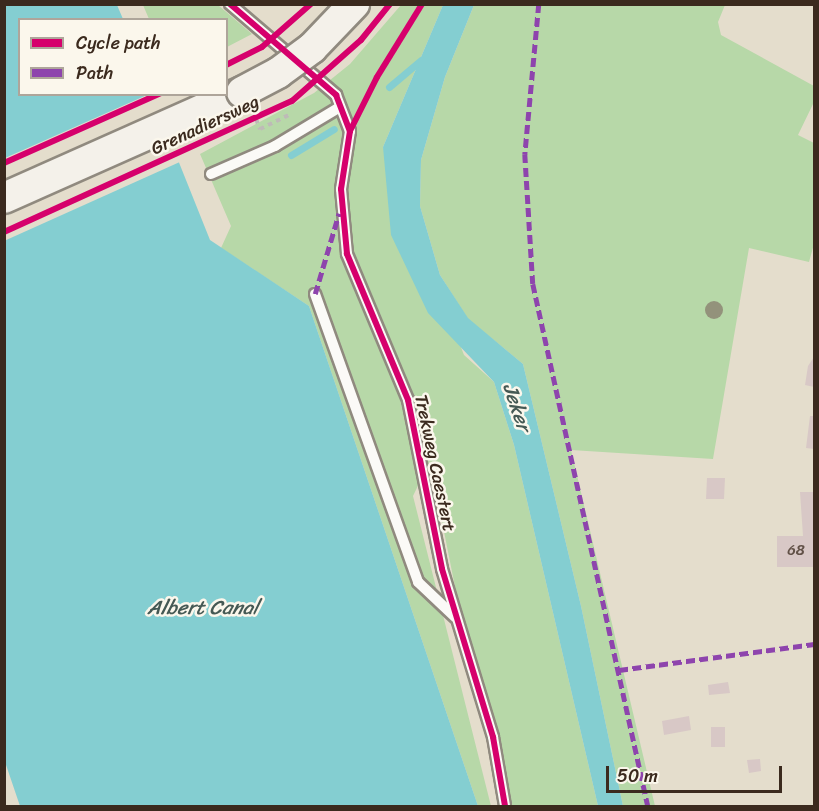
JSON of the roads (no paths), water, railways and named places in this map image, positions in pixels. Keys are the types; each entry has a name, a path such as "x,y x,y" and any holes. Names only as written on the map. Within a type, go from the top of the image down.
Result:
{"main road":[{"name":"Grenadiersweg","path":"4,198 278,74 312,48 354,4"}],"lane":[{"name":"Trekweg Caestert","path":"230,4 336,95 350,132 341,189 347,254 408,400 442,569 493,737 505,807"},
{"path":"211,174 275,146 340,107"},
{"path":"315,294 418,582 455,617"}],"water":[{"name":"Albert Canal","path":"4,5 117,5 123,18 18,18 18,96 152,96 210,240 309,306 478,806 20,806 4,759"},
{"name":"Jeker","path":"443,5 474,5 445,77 421,160 420,206 440,275 468,318 523,364 581,606 623,806 598,806 514,445 494,382 428,313 391,235 383,147"}],"waterway":[{"path":"389,87 421,60"},
{"path":"291,155 334,129"}]}
